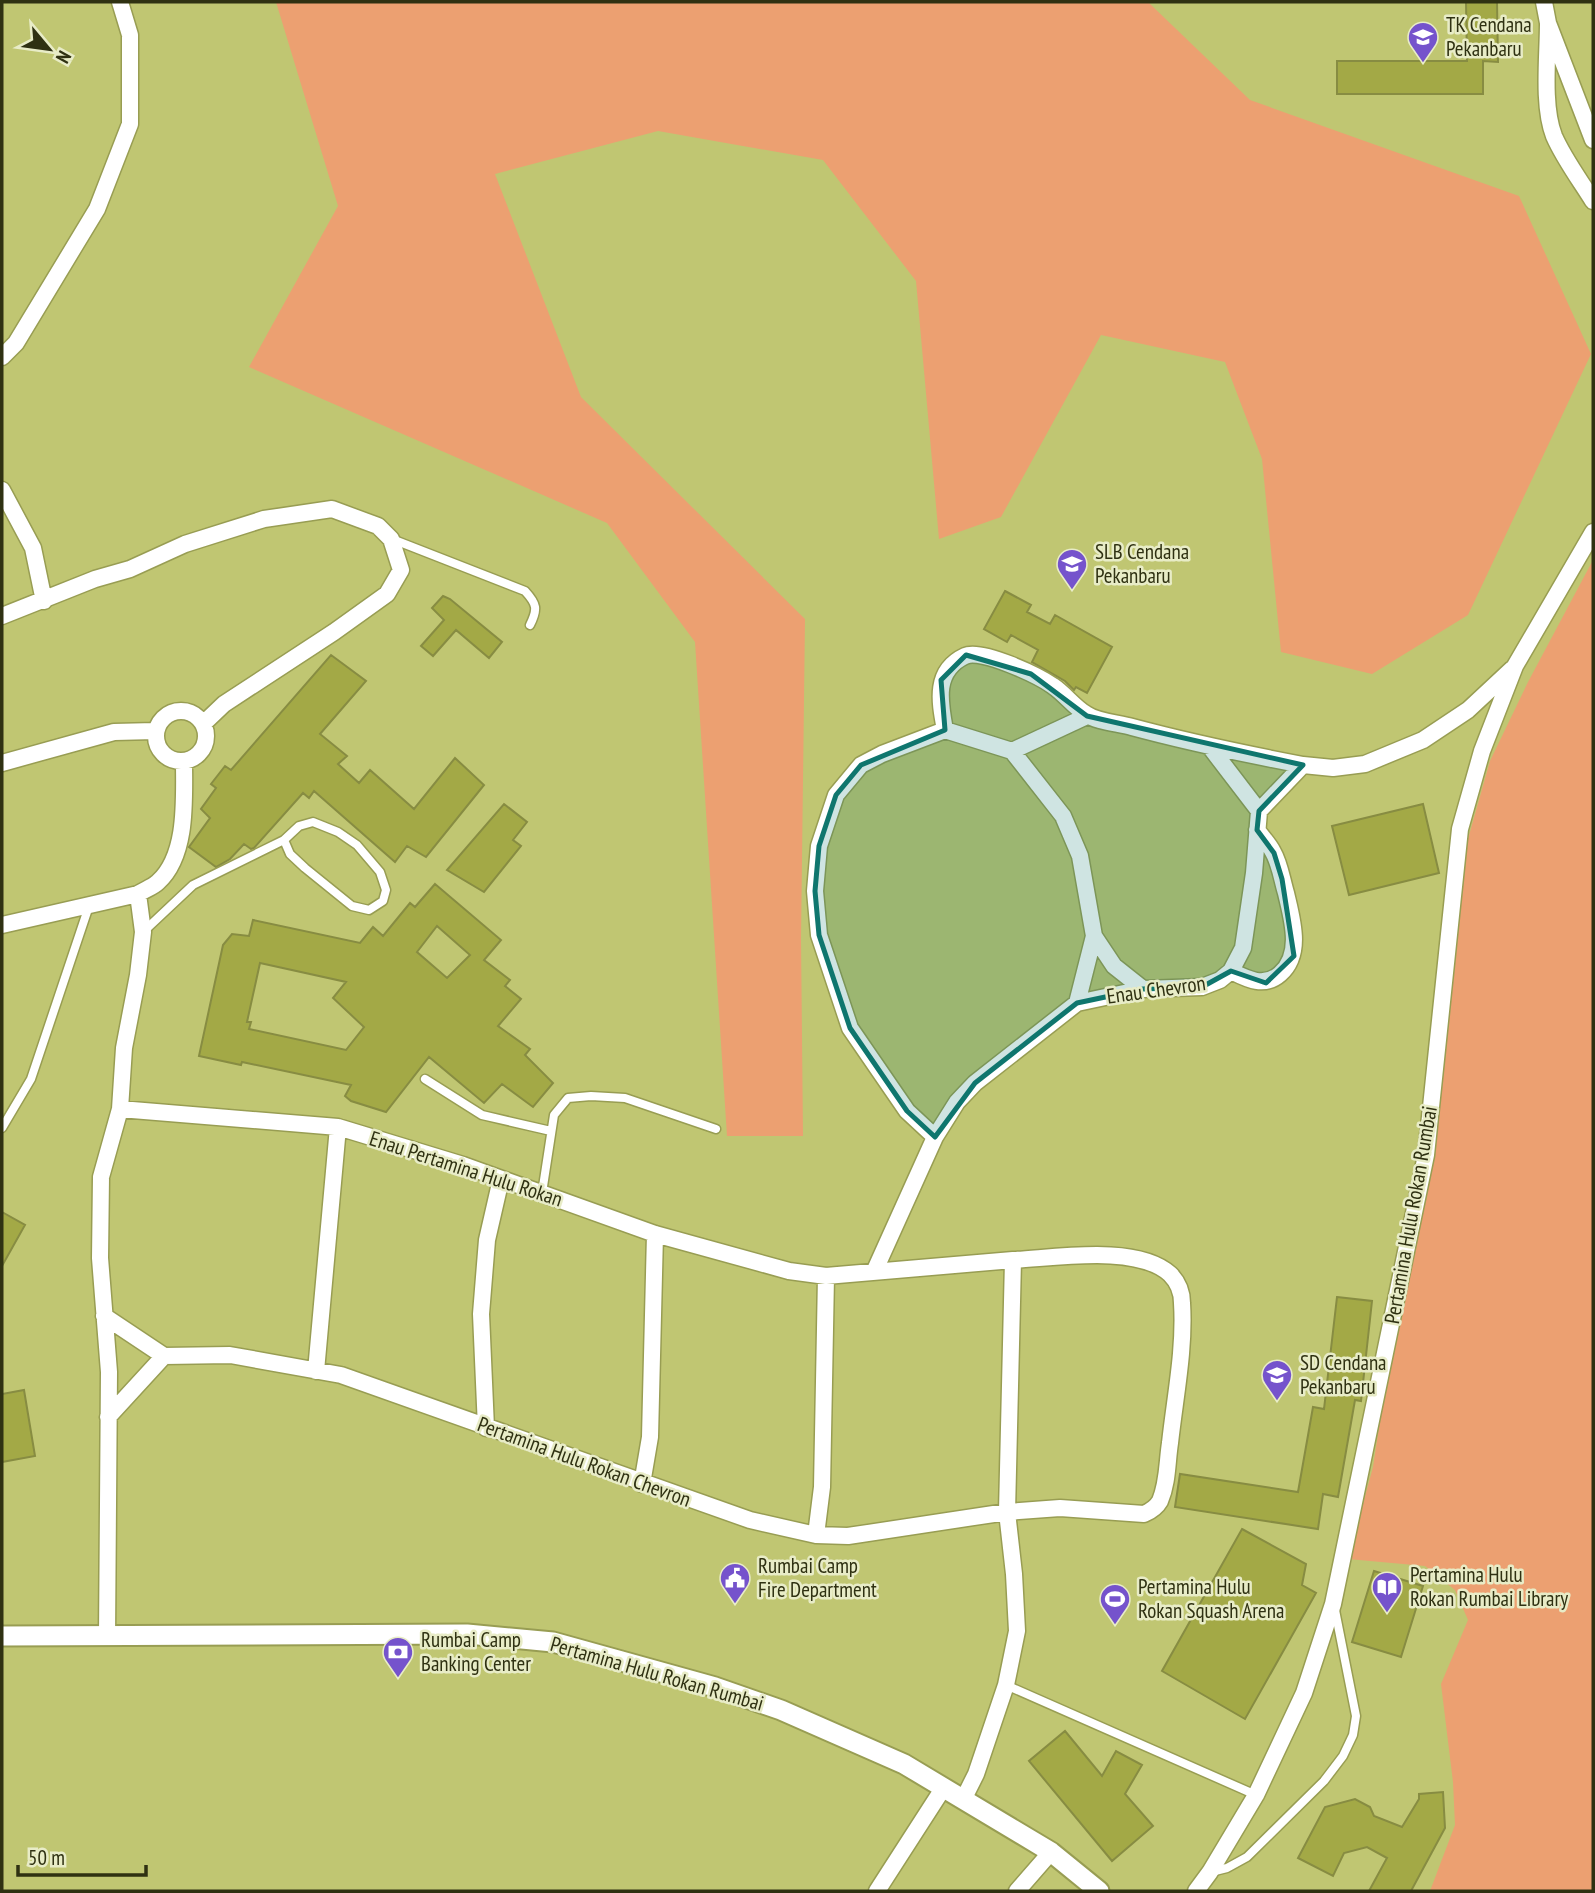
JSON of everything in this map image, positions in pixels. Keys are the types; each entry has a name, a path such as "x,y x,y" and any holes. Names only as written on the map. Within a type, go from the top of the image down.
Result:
{"street":[{"path":"2,357 16,343 97,209 130,124 131,35 120,2"},
{"path":"1544,2 1549,23 1593,140"},
{"path":"1549,23 1547,78 1553,133 1593,201"},
{"path":"2,490 33,548 44,601"},
{"path":"2,616 95,579 130,569 185,544 264,519 332,509 378,526 391,539 401,570 387,594 224,704 203,724"},
{"name":"Pertamina Hulu Rokan Rumbai","path":"1196,1891 1256,1795 1304,1693 1334,1604 1426,1155 1460,829 1482,751 1515,666 1593,532"},
{"path":"945,730 940,699 941,680 952,665 966,655 978,654 1031,674 1054,686 1087,716 1210,747 1333,768 1365,764 1423,740 1468,710 1515,666"},
{"path":"183,710 195,714 203,724 206,740 198,754 184,761 168,758 157,747 155,731 161,720 171,712 183,710"},
{"path":"1012,751 1087,716"},
{"path":"935,1138 907,1111 850,1028 819,935 815,891 819,846 836,795 861,765 945,730 1012,751 1063,817 1080,856 1094,936 1114,966 1143,989"},
{"path":"2,763 114,732 155,731"},
{"path":"1210,747 1259,811 1303,765"},
{"path":"2,926 138,894 158,883 174,859 184,813 184,761"},
{"name":"Enau Chevron","path":"875,1270 935,1138 957,1102 975,1083 1077,1003 1143,989 1202,987 1220,980 1231,971 1243,948 1254,873 1259,811"},
{"path":"1231,971 1248,980 1266,983 1288,967 1294,956 1293,921 1282,879 1274,853 1257,830"},
{"path":"107,1637 109,1372 100,1258 101,1177 120,1109 124,1048 138,975 143,932 138,894"},
{"path":"1077,1003 1094,936"},
{"name":"Enau Pertamina Hulu Rokan","path":"120,1109 338,1127 501,1179 655,1234 754,1263 826,1276 1013,1260"},
{"path":"316,1371 338,1127"},
{"path":"486,1428 481,1314 487,1240 501,1179"},
{"path":"642,1484 650,1437 655,1234"},
{"name":"Pertamina Hulu Rokan Chevron","path":"164,1356 230,1355 341,1375 642,1484 750,1520 816,1535 848,1536 1007,1512 1060,1508 1144,1514 1155,1509 1165,1488 1180,1364 1182,1303 1179,1287 1172,1275 1147,1261 1121,1256 1013,1260"},
{"path":"964,1798 976,1774 1006,1685 1017,1631 1007,1512 1013,1260"},
{"path":"816,1535 822,1487 826,1276"},
{"path":"104,1316 164,1356 108,1417"},
{"name":"Pertamina Hulu Rokan Rumbai","path":"2,1636 467,1634 553,1642 715,1687 781,1710 904,1764 1051,1852 1099,1890"},
{"path":"877,1891 944,1787"},
{"path":"1017,1891 1051,1852"}],"lane":[{"path":"391,539 525,591 536,603 536,611 530,625"},
{"path":"143,932 193,884 284,840 299,826 313,822 338,832 357,845 380,872 386,890 383,901 369,910 352,906 290,855 284,840"},
{"path":"2,1128 31,1079 89,906"},
{"path":"425,1079 482,1115 551,1131"},
{"path":"542,1194 554,1115 568,1098 625,1098 716,1129"},
{"path":"1210,1872 1227,1868 1247,1857 1324,1781 1343,1756 1353,1735 1356,1716 1334,1604"},
{"path":"1006,1685 1256,1795"}],"highlighted area":[{"path":"966,655 1031,674 1087,716 1303,765 1259,811 1257,830 1274,853 1282,879 1294,956 1266,983 1231,971 1202,987 1143,989 1077,1003 975,1083 935,1137 907,1111 850,1028 819,935 815,891 819,846 836,795 861,765 945,730 941,680"}],"shaded area":[{"path":"2,2 1593,2 1593,1891 2,1891"},
{"path":"276,2 1148,2 1250,100 1519,196 1591,354 1468,615 1372,674 1281,652 1262,459 1225,362 1101,335 1001,517 939,539 916,281 823,160 658,131 495,174 581,397 805,619 801,939 803,1136 727,1136 695,642 607,523 249,367 338,206"},
{"path":"1593,560 1593,1891 1430,1891 1455,1825 1453,1782 1441,1684 1468,1620 1455,1590 1425,1566 1348,1559 1373,1467 1468,839 1490,761 1528,682"}],"building":[{"path":"1466,2 1497,2 1498,62 1483,61 1483,94 1337,94 1337,61 1467,61"},
{"name":"SLB Cendana Pekanbaru","path":"1005,591 1031,605 1027,612 1050,624 1055,615 1112,647 1087,693 1076,687 1074,690 1065,681 1032,662 1038,650 1011,635 1007,642 984,629"},
{"path":"443,596 502,642 489,658 456,630 433,656 421,646 444,620 432,608"},
{"path":"331,655 366,681 320,734 347,756 338,764 359,783 370,770 414,809 455,758 484,785 426,857 407,846 395,862 314,791 309,798 303,793 254,848 244,844 230,859 216,867 189,847 210,818 201,809 216,788 211,784 225,766 231,770"},
{"path":"504,804 527,822 513,840 521,846 484,892 447,870"},
{"path":"1423,804 1439,873 1349,895 1332,826"},
{"path":"435,884 501,940 484,960 510,980 505,986 521,999 498,1026 530,1049 525,1055 553,1083 533,1107 502,1084 484,1103 429,1057 386,1112 351,1101 345,1096 351,1085 242,1062 241,1065 199,1056 223,945 232,934 249,936 253,920 360,943 373,927 383,936 410,903 415,907","holes":["437,926 470,955 447,978 417,952","260,963 346,982 333,998 364,1027 346,1050 249,1029 251,1022 247,1022"]},
{"path":"2,1212 25,1225 2,1266"},
{"path":"1337,1297 1372,1301 1361,1401 1355,1400 1338,1497 1323,1494 1318,1529 1175,1507 1180,1474 1298,1492 1313,1407 1324,1409"},
{"path":"24,1390 35,1456 2,1462 2,1394"},
{"path":"1242,1529 1306,1564 1302,1585 1316,1593 1245,1719 1162,1671"},
{"name":"Pertamina Hulu Rokan Rumbai Library","path":"1374,1571 1423,1586 1401,1657 1352,1642"},
{"path":"1065,1731 1102,1776 1116,1751 1142,1765 1125,1794 1153,1826 1112,1861 1029,1761"},
{"path":"1443,1792 1445,1828 1411,1891 1369,1891 1387,1858 1367,1847 1344,1853 1333,1876 1298,1858 1325,1807 1355,1799 1370,1807 1374,1816 1402,1827 1419,1799 1419,1794"}],"place":[{"name":"TK Cendana Pekanbaru","path":"1423,64"},
{"name":"SLB Cendana Pekanbaru","path":"1072,591"},
{"name":"SD Cendana Pekanbaru","path":"1277,1402"},
{"name":"Rumbai Camp Fire Department","path":"735,1605"},
{"name":"Pertamina Hulu Rokan Rumbai Library","path":"1387,1614"},
{"name":"Pertamina Hulu Rokan Squash Arena","path":"1115,1626"},
{"name":"Rumbai Camp Banking Center","path":"398,1679"}]}
